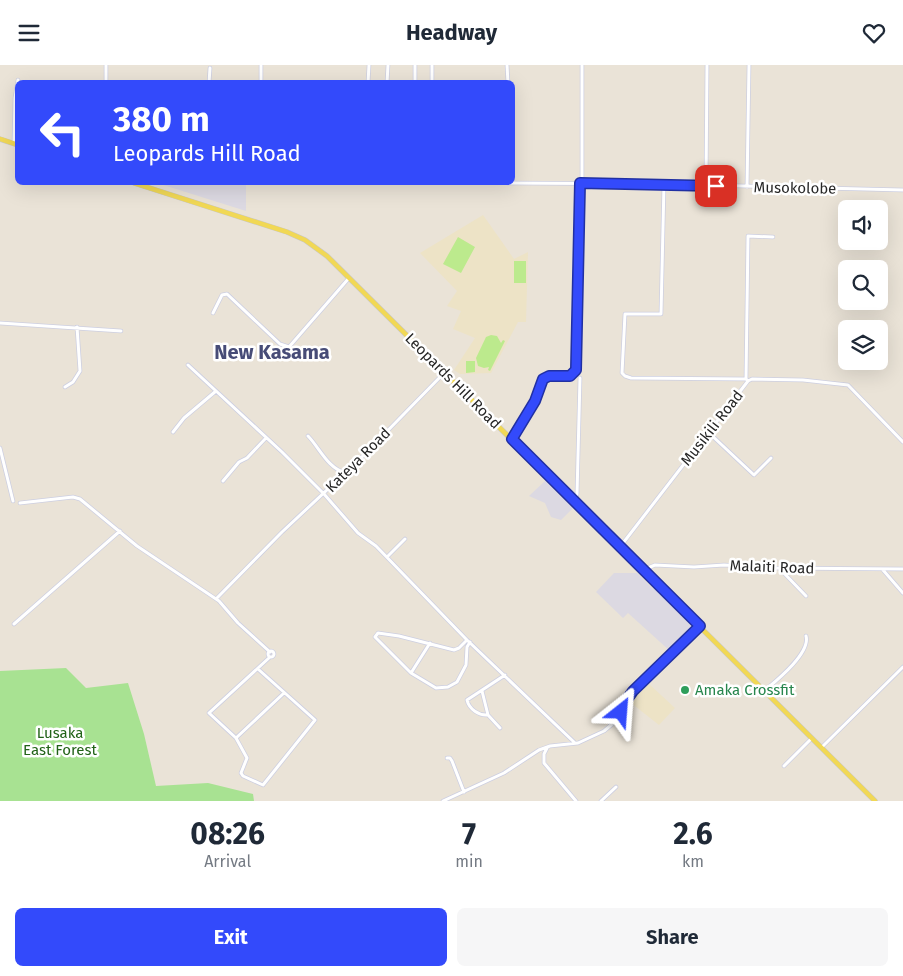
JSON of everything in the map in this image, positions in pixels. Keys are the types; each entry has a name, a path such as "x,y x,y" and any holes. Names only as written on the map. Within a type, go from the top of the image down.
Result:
{"main road":[{"path":"0,139 15,144"},
{"name":"Leopards Hill Road","path":"140,185 296,235 327,256 874,801"}],"street":[{"path":"106,65 106,80"},
{"path":"261,65 261,80"},
{"path":"368,80 369,65"},
{"path":"388,65 388,80"},
{"path":"415,80 416,65"},
{"path":"432,65 432,80"},
{"path":"507,65 508,80"},
{"path":"512,439 535,401 543,379 549,376 570,376 576,370 582,65"},
{"path":"706,185 707,65"},
{"path":"747,187 749,65"},
{"path":"210,68 210,80"},
{"path":"850,182 850,189"},
{"name":"Musokolobe","path":"515,183 903,190"},
{"path":"664,185 661,313 624,314 622,373 625,376 747,380 748,236 773,237"},
{"path":"214,313 222,295 227,293 280,344 288,347 349,278"},
{"path":"0,323 121,331"},
{"path":"65,387 73,382 80,371 77,327"},
{"path":"188,365 324,494 358,533 373,543 469,641 575,743"},
{"name":"Kateya Road","path":"218,600 269,546 346,473 445,373"},
{"path":"575,502 577,494 580,378"},
{"name":"Musikili Road","path":"620,547 747,380 786,379 848,385 903,442"},
{"path":"173,432 193,410 216,391"},
{"path":"708,432 754,475 771,458"},
{"path":"308,435 330,463 346,473"},
{"path":"223,481 266,438"},
{"path":"0,448 13,501"},
{"path":"20,503 77,498 181,577 218,600 237,625 270,654 258,669 209,713 236,738 247,758 242,773 243,776 263,785 315,720 258,669"},
{"path":"14,623 120,531"},
{"path":"387,557 405,539"},
{"name":"Malaiti Road","path":"643,570 654,565 694,567 730,565 780,569 903,569"},
{"path":"780,569 806,596"},
{"path":"882,569 903,593"},
{"path":"443,801 504,773 547,747 575,743 600,734 611,726 619,716 633,691 700,626"},
{"path":"376,634 399,636 454,650 469,641 466,667 457,682 452,686 434,687 411,673 375,637 376,634"},
{"path":"764,691 798,658 806,645 806,636"},
{"path":"411,673 430,643"},
{"path":"821,748 903,667"},
{"path":"488,715 481,715 475,711 466,702 467,699 505,675"},
{"path":"482,690 488,715 500,728"},
{"path":"236,738 284,693"},
{"path":"784,766 812,738"},
{"path":"547,747 544,763 576,801"},
{"path":"447,758 450,758 452,761 464,792"},
{"path":"601,801 616,787"}],"shaded area":[{"path":"163,185 246,185 246,211"},
{"path":"483,215 514,259 528,252 526,322 518,322 491,373 460,374 454,370 475,338 453,329 461,311 447,306 457,291 420,253"},
{"path":"545,481 573,508 561,520 551,517 545,503 529,496"},
{"path":"614,573 637,573 653,589 655,587 693,628 670,651 628,613 623,618 596,592"},
{"path":"648,683 675,708 659,725 631,703"}],"green space":[{"path":"458,237 475,247 461,273 443,264"},
{"path":"514,261 526,261 526,283 514,283"},
{"path":"491,335 497,336 501,343 503,340 505,341 490,371 488,370 489,367 478,366 476,358 486,337"},
{"path":"466,361 475,361 475,372 466,373"},
{"name":"Lusaka East Forest","path":"66,668 86,688 128,683 144,734 156,786 208,783 253,794 254,801 0,801 0,671"}],"place":[{"name":"Amaka Crossfit","path":"685,690"}],"district":[{"name":"New Kasama","path":"272,352"}],"route":[{"path":"621,712 633,691 700,626 512,439 535,401 543,379 549,376 570,376 576,370 580,183 716,186"}]}
